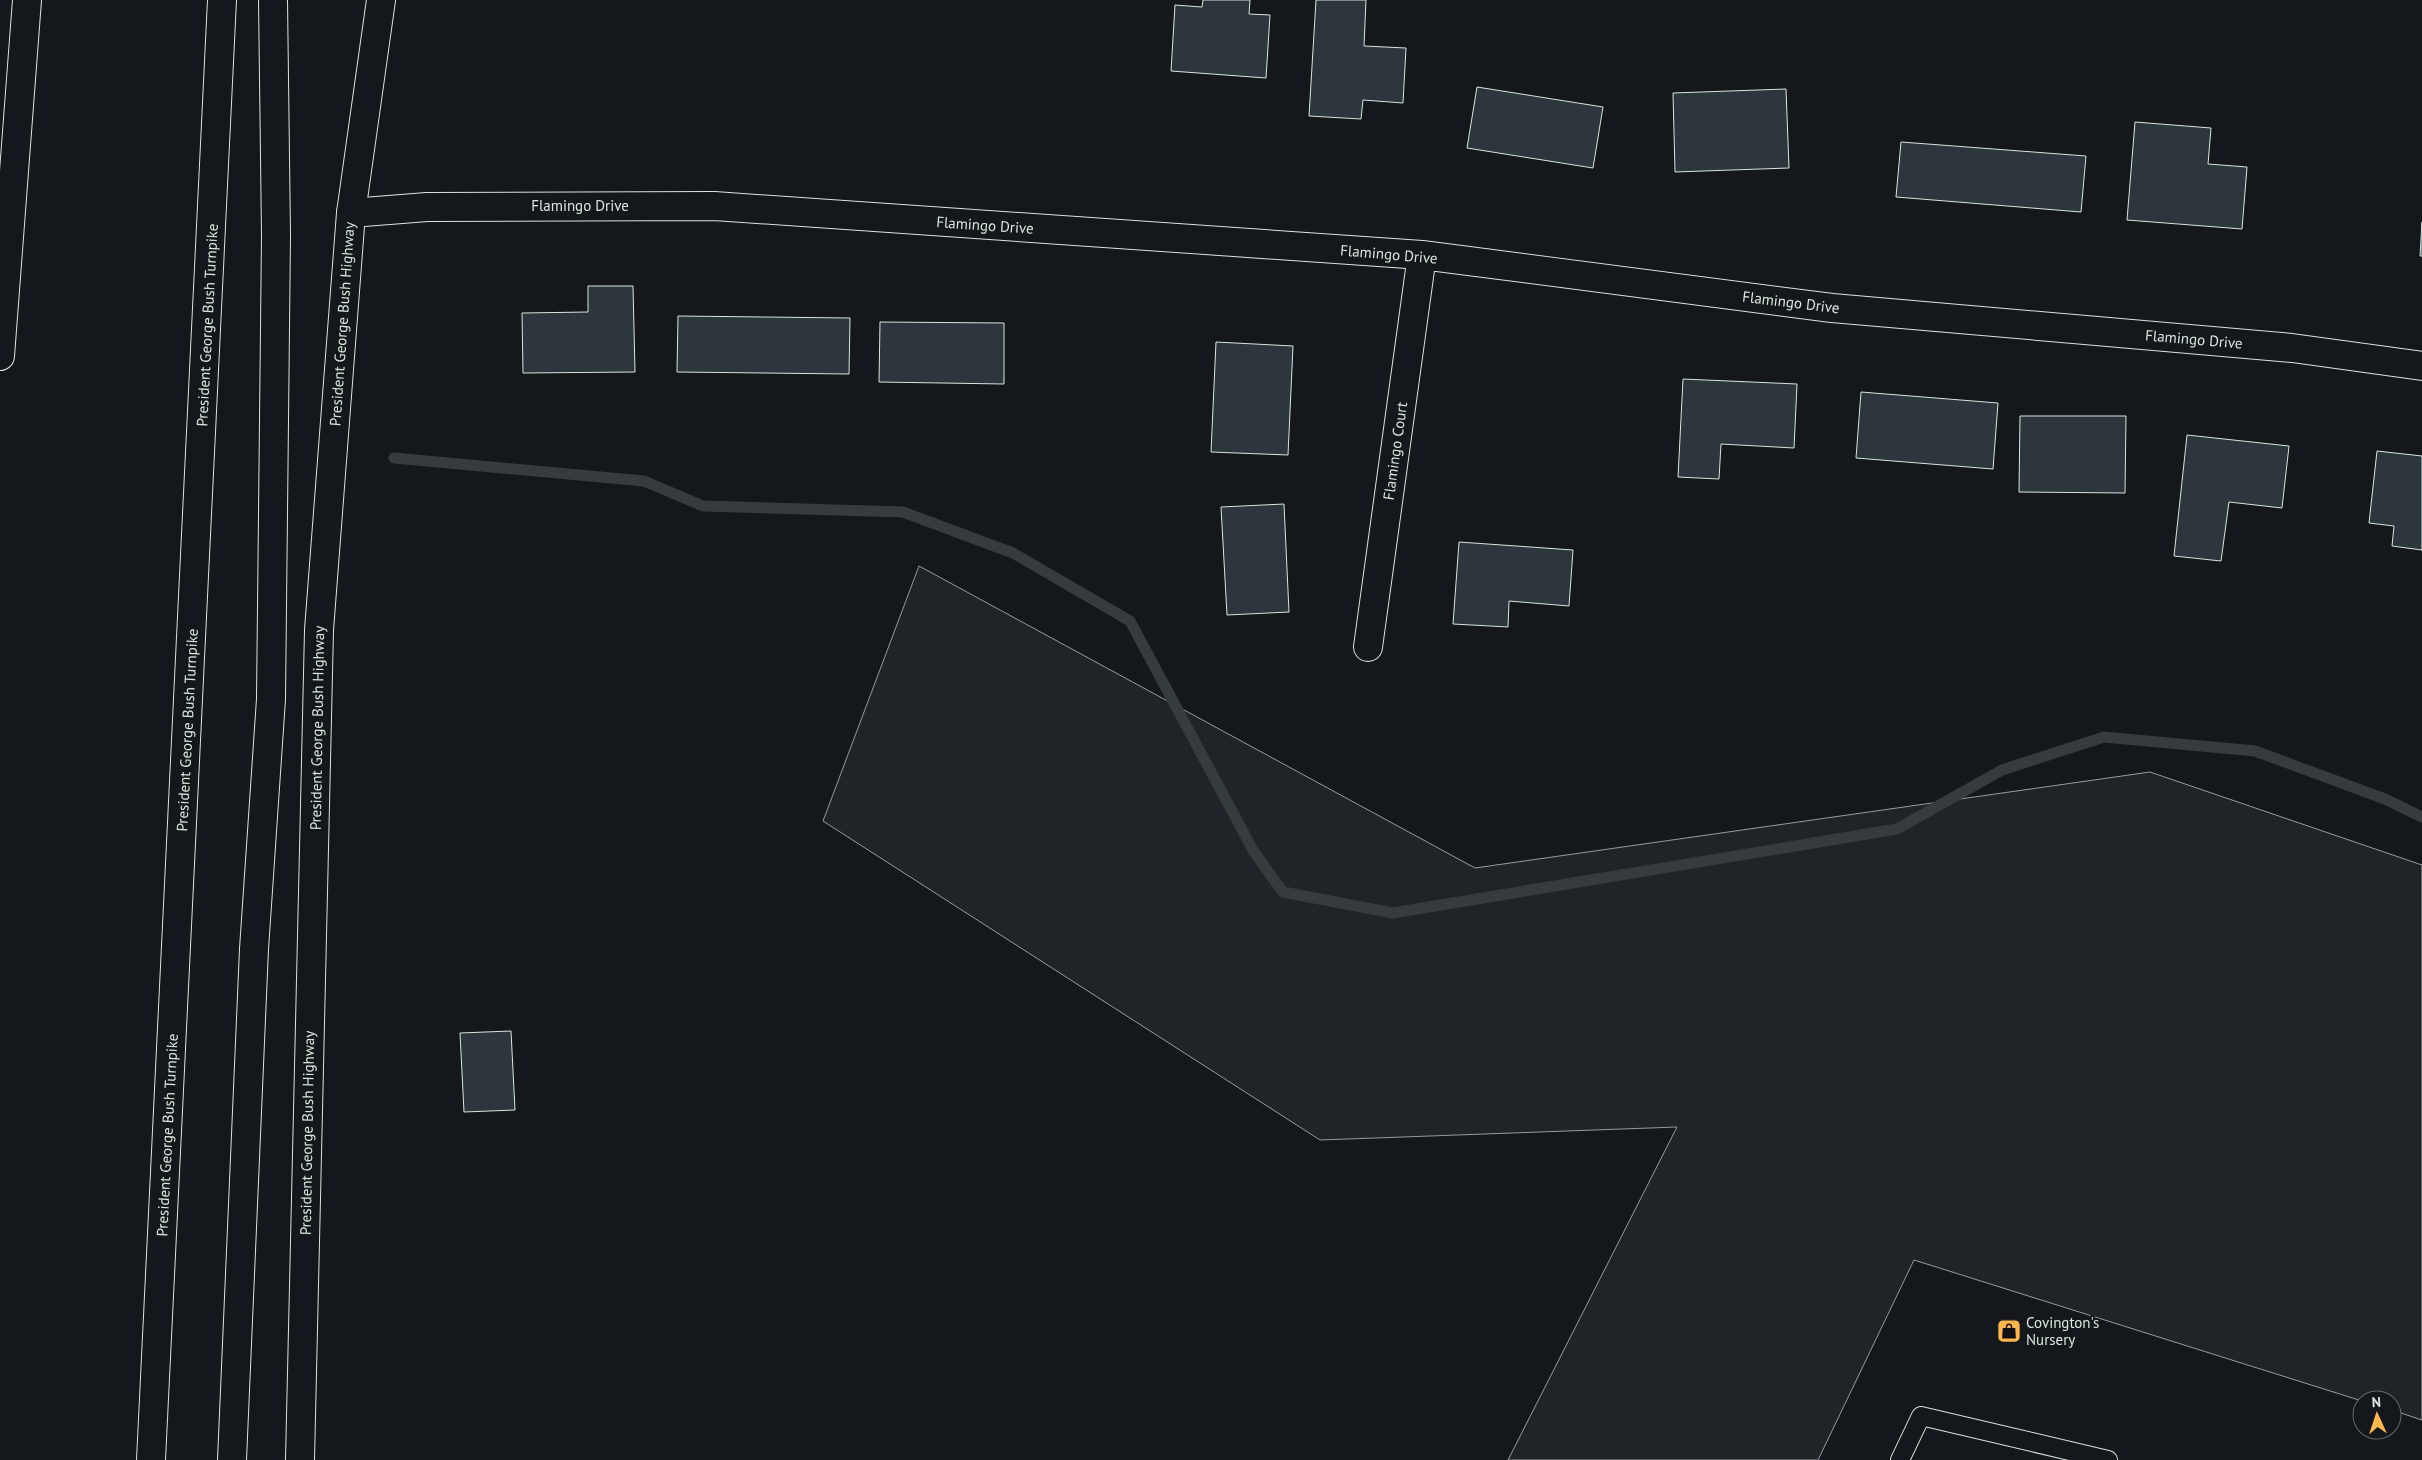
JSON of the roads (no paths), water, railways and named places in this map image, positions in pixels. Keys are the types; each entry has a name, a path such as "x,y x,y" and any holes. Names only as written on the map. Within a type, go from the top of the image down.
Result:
{"main road":[{"path":"0,356 27,0"},
{"name":"President George Bush Turnpike","path":"151,1460 222,0"},
{"path":"232,1460 254,949 271,699 276,235 273,0"},
{"name":"President George Bush Highway","path":"300,1460 319,630 351,213 381,0"},
{"name":"Flamingo Drive","path":"351,213 437,207 714,206 1422,255 1832,308 2292,348 2422,366"},
{"name":"Flamingo Court","path":"1368,647 1422,255"}],"lane":[{"path":"1900,1460 1921,1416 2108,1460"}],"waterway":[{"path":"394,458 644,481 703,506 903,512 1013,553 1130,621 1254,852 1283,892 1393,913 1897,829 2002,770 2104,737 2255,751 2385,799 2422,817"}],"place":[{"name":"Covington's Nursery","path":"2009,1331"}]}
